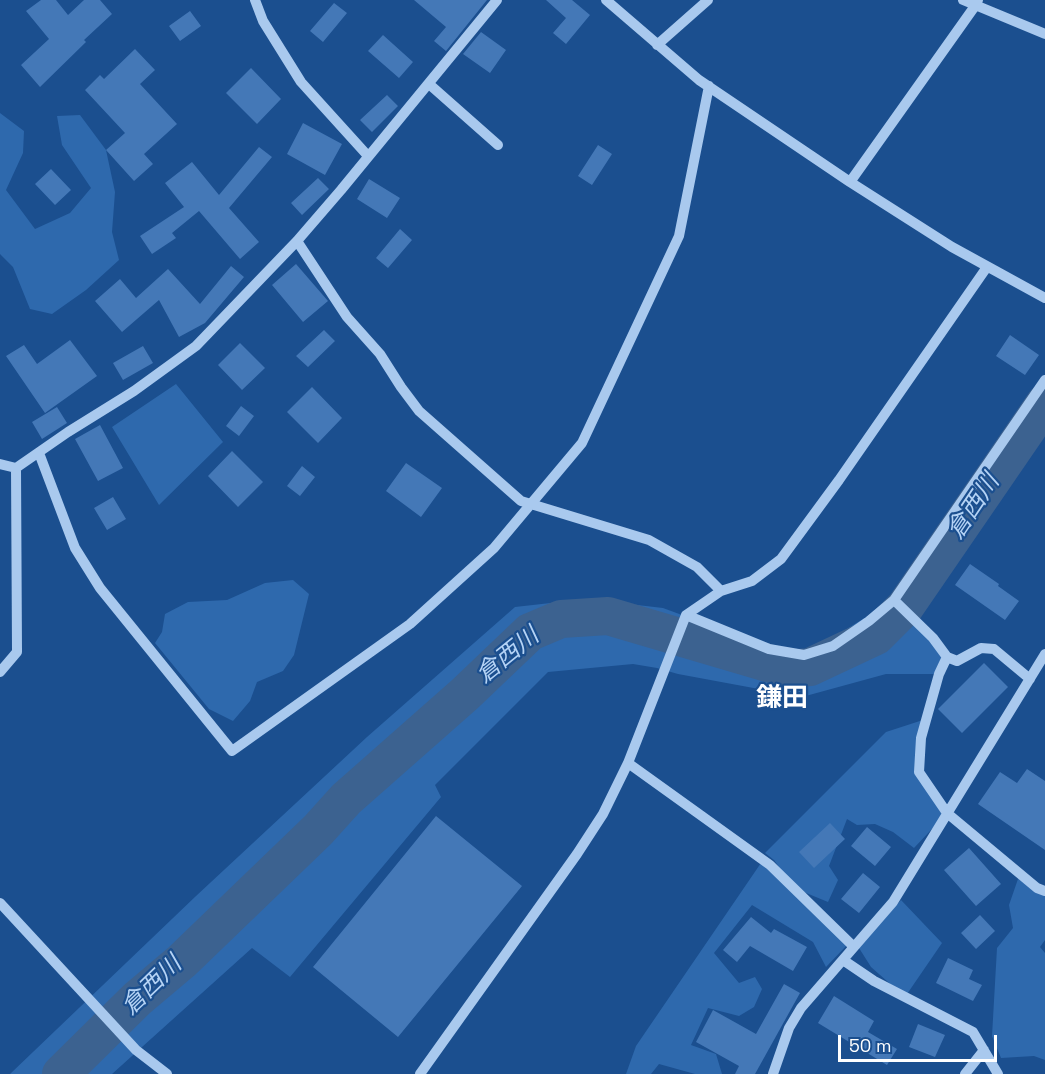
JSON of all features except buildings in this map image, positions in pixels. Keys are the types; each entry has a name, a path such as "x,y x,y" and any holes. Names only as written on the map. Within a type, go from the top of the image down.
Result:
{"street":[{"path":"255,0 263,21 301,82 368,156"},
{"path":"0,464 16,468 134,391 196,346 297,241 497,0"},
{"path":"606,0 709,87 850,182 987,267 1045,298"},
{"path":"657,45 708,0"},
{"path":"963,0 976,3 1045,34"},
{"path":"850,182 976,3"},
{"path":"429,84 498,145"},
{"path":"39,453 75,548 100,588 232,751 410,624 494,548 582,443 679,236 709,87"},
{"path":"297,241 347,317 380,354 419,411 521,501 649,540 697,567 721,591"},
{"path":"420,1074 603,814 628,763 686,615 721,591 752,581 781,559 839,480 987,267"},
{"path":"686,615 769,650 804,655 833,646 894,600 1045,380"},
{"path":"0,672 17,652 16,468"},
{"path":"894,600 933,638 947,657 957,661 981,648 994,649 1030,679"},
{"path":"773,1074 789,1028 801,1008 893,902 1045,654"},
{"path":"947,657 939,674 921,738 919,772 947,813 1037,888 1045,891"},
{"path":"628,763 770,865 854,947"},
{"path":"0,903 136,1050 167,1074"},
{"path":"843,960 874,981 973,1032 998,1074"},
{"path":"965,1074 984,1050"}],"shaded area":[{"path":"0,113 24,131 23,153 6,190 35,229 70,213 91,188 62,145 57,116 80,115 106,150 115,192 112,232 119,260 86,290 52,314 30,309 13,267 0,254"},
{"path":"176,384 223,442 159,505 112,427"},
{"path":"293,580 309,594 294,655 283,671 257,682 250,701 233,721 209,709 155,643 162,632 165,614 188,602 227,600 265,583"},
{"path":"586,599 663,608 720,629 804,655 894,600 947,657 939,674 886,674 802,697 633,664 548,672 435,785 441,797 290,977 252,948 112,1074 10,1074 367,737 515,607"},
{"path":"926,719 919,772 947,813 914,848 893,832 875,824 857,825 847,819 829,866 838,880 828,902 794,888 774,860 765,853 886,732"},
{"path":"763,860 849,943 826,967 813,942 752,905 714,953 739,983 755,977 762,989 754,1007 739,1016 708,1008 691,1045 716,1054 722,1074 695,1074 659,1064 651,1074 626,1074 636,1046"},
{"path":"1018,879 1045,894 1045,940 1040,947 1045,953 1045,1060 1034,1056 1001,1058 992,1036 997,948 1013,928 1009,905"},
{"path":"901,900 942,943 905,997 871,967 859,948"}],"waterway":[{"name":"倉西川","path":"61,1074 137,999 182,961 318,830 346,799 465,694 530,632 561,619 608,616 788,669 810,667 876,636 905,607 1045,403"}],"district":[{"name":"鎌田","path":"782,699"}]}
